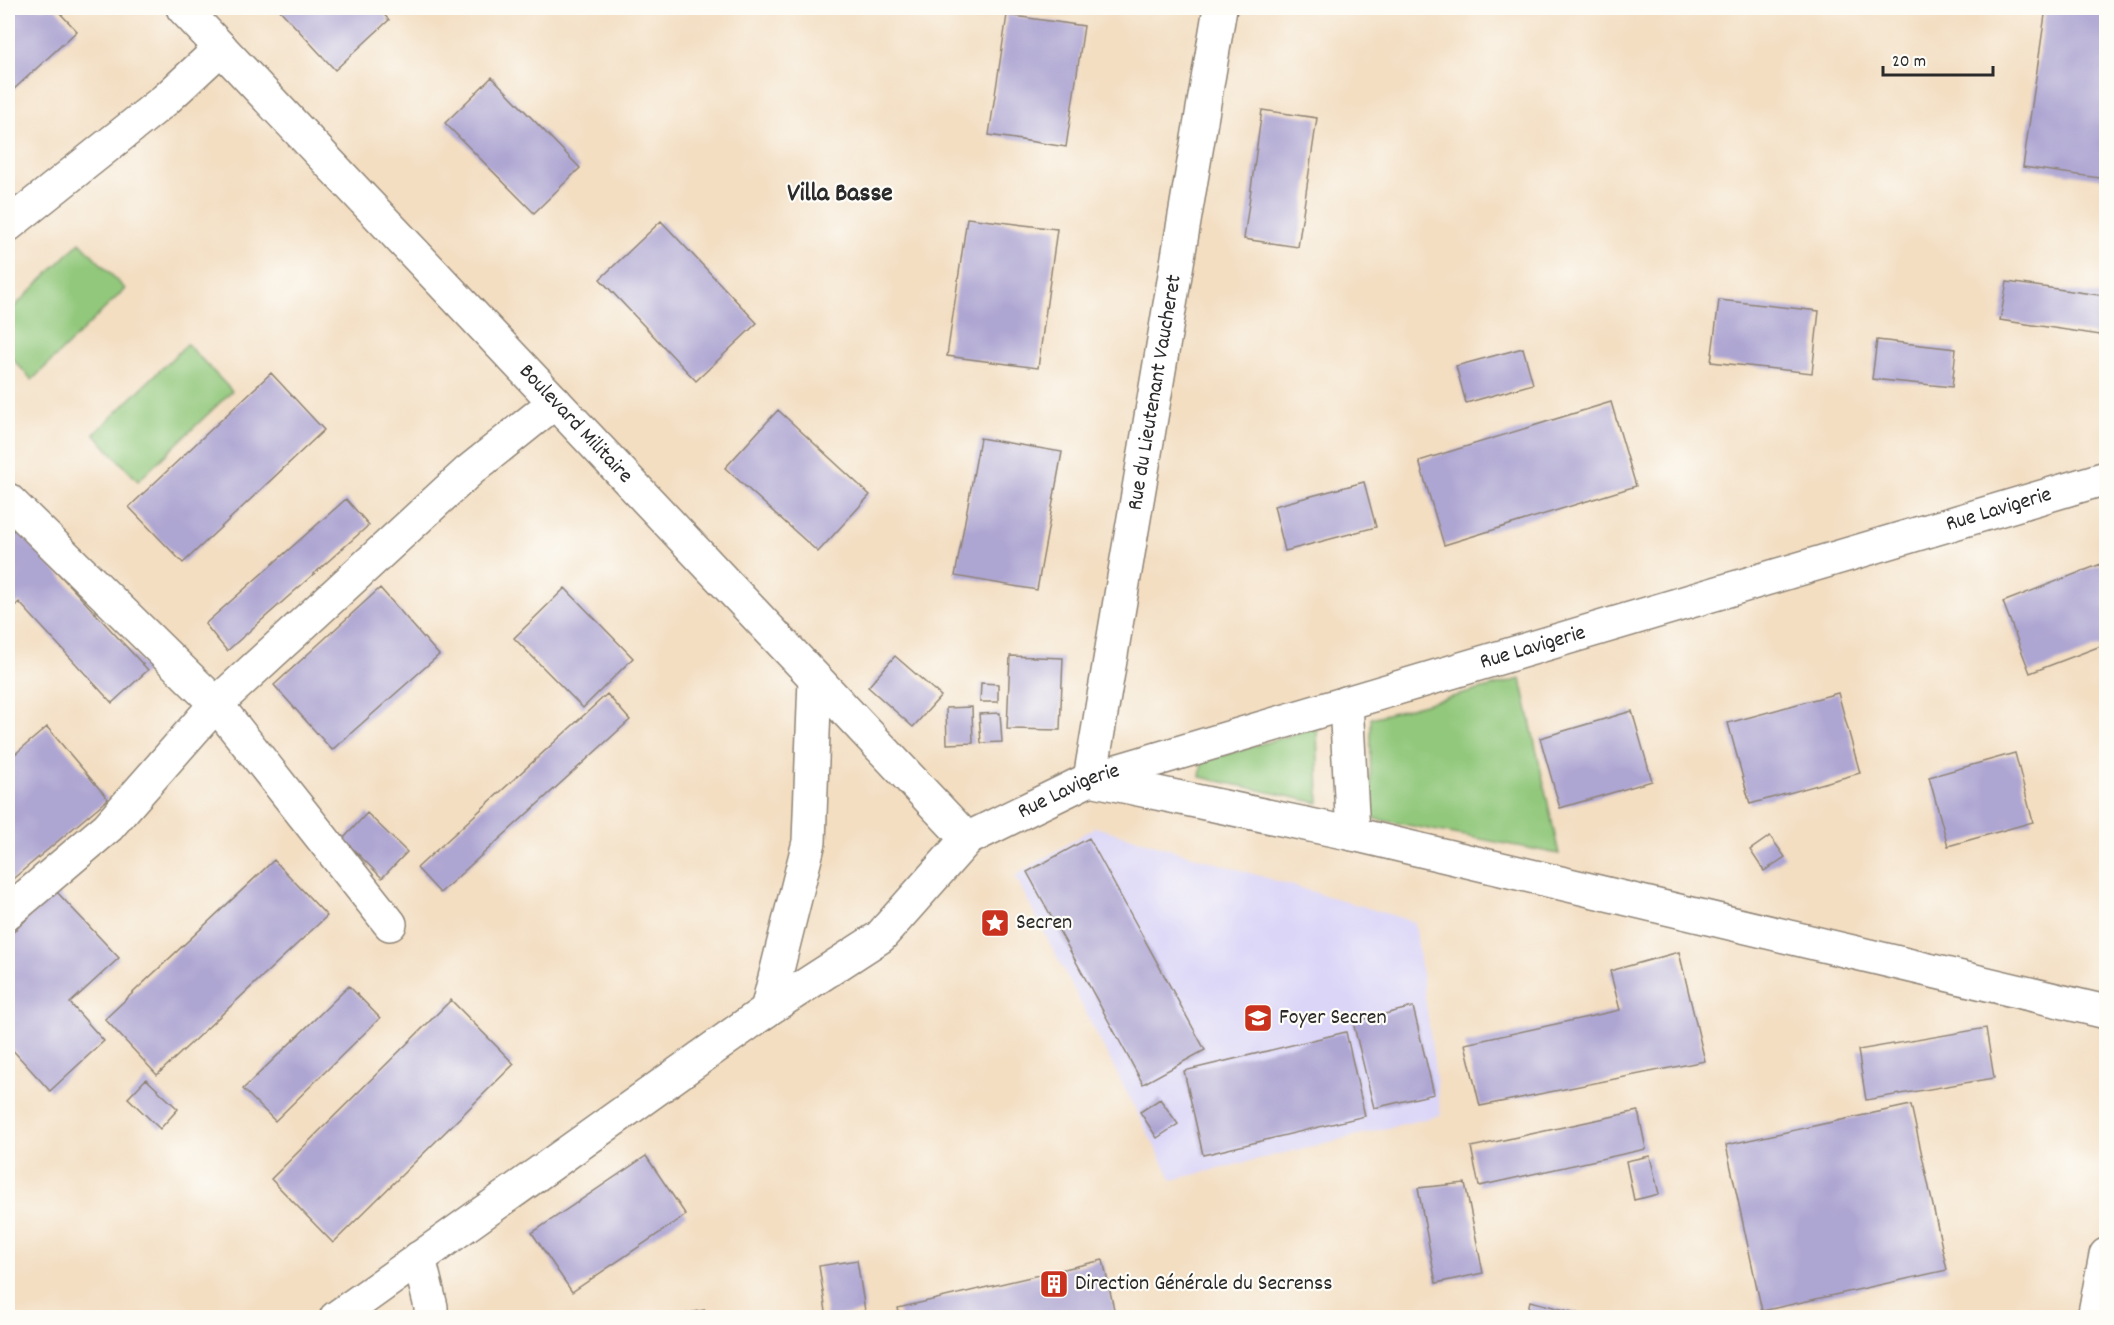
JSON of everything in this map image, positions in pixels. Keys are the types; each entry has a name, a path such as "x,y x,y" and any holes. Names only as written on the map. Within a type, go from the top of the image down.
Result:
{"street":[{"name":"Boulevard Militaire","path":"183,8 967,839"},
{"name":"Rue du Lieutenant Vaucheret","path":"1090,779 1220,8"},
{"path":"8,225 165,100 221,48"},
{"path":"8,912 108,827 216,704 469,471 555,402"},
{"name":"Rue Lavigerie","path":"967,839 1090,779 2106,478"},
{"path":"8,500 216,704 390,924"},
{"path":"766,1010 809,842 815,679"},
{"path":"1346,703 1353,834"},
{"path":"1090,779 1353,834 2106,1011"},
{"path":"336,1317 766,1010 880,937 967,839"},
{"path":"2094,1317 2106,1255"},
{"path":"419,1258 432,1306 431,1317"}],"shaded area":[{"name":"Foyer Secren","path":"1095,827 1415,922 1441,1115 1172,1180 1015,876"}],"green space":[{"path":"80,242 125,289 32,380 8,354 8,313"},
{"path":"187,344 232,391 138,481 94,434"},
{"path":"1521,679 1559,854 1370,818 1371,718"},
{"path":"1317,727 1319,803 1200,777 1202,762"}],"building":[{"path":"8,8 55,8 77,31 12,91 8,86"},
{"path":"278,8 378,8 389,20 335,70"},
{"path":"2046,8 2106,8 2106,179 2023,167"},
{"path":"1007,15 1084,26 1066,147 989,135"},
{"path":"492,77 580,168 534,213 445,123"},
{"path":"1262,110 1317,118 1298,247 1244,239"},
{"path":"967,218 1057,229 1038,368 947,356"},
{"path":"661,221 757,323 696,381 600,279"},
{"path":"2007,282 2106,296 2100,335 2000,320"},
{"path":"1719,300 1819,311 1812,373 1711,362"},
{"path":"1877,340 1956,349 1952,387 1872,379"},
{"path":"1523,348 1533,384 1466,403 1456,366"},
{"path":"271,373 324,430 183,563 129,507"},
{"path":"1611,402 1636,486 1444,545 1419,461"},
{"path":"778,410 870,495 818,552 725,468"},
{"path":"980,438 1062,452 1037,590 955,576"},
{"path":"1364,482 1376,527 1285,551 1274,506"},
{"path":"346,499 369,525 227,651 205,624"},
{"path":"16,528 148,670 112,703 19,602 8,613 8,535"},
{"path":"2101,564 2106,578 2106,644 2030,673 2003,602"},
{"path":"380,588 439,655 332,750 274,685"},
{"path":"565,588 633,658 583,708 514,638"},
{"path":"895,656 941,696 913,727 868,687"},
{"path":"1010,656 1063,658 1060,730 1007,729"},
{"path":"981,683 998,684 998,702 980,702"},
{"path":"1838,693 1860,773 1750,804 1728,723"},
{"path":"607,694 630,720 440,893 417,868"},
{"path":"972,707 973,743 947,744 946,708"},
{"path":"1632,711 1652,781 1560,808 1540,738"},
{"path":"1000,713 1002,742 981,743 979,714"},
{"path":"47,727 108,799 8,883 8,760"},
{"path":"2015,753 2033,822 1948,846 1929,777"},
{"path":"367,813 407,852 382,878 343,839"},
{"path":"1770,836 1785,857 1764,871 1750,850"},
{"path":"1089,838 1205,1050 1143,1084 1027,872"},
{"path":"274,860 327,916 157,1075 105,1019"},
{"path":"56,891 119,958 70,1003 104,1041 50,1091 8,1045 8,937"},
{"path":"1679,952 1705,1061 1480,1106 1465,1044 1620,1010 1610,971"},
{"path":"349,986 380,1018 275,1121 243,1089"},
{"path":"451,1000 514,1064 333,1243 271,1179"},
{"path":"1413,1007 1434,1094 1374,1108 1353,1022"},
{"path":"1986,1028 1994,1078 1866,1100 1858,1050"},
{"path":"1346,1032 1365,1116 1203,1155 1184,1071"},
{"path":"146,1079 178,1109 160,1129 128,1098"},
{"path":"1160,1099 1178,1124 1157,1138 1140,1112"},
{"path":"1911,1105 1947,1270 1762,1311 1726,1145"},
{"path":"1638,1111 1646,1149 1479,1186 1471,1147"},
{"path":"646,1156 686,1215 572,1292 532,1233"},
{"path":"1650,1156 1659,1194 1634,1200 1626,1161"},
{"path":"1465,1183 1483,1273 1436,1283 1418,1188"},
{"path":"857,1260 865,1311 827,1318 819,1266"},
{"name":"Direction Générale du Secrenss","path":"1103,1260 1116,1318 900,1318 898,1308"},
{"path":"1530,1301 1592,1317 1592,1318 1526,1318"},
{"path":"705,1310 706,1318 673,1318 673,1316"}],"place":[{"name":"Secren","path":"995,923"},
{"name":"Foyer Secren","path":"1258,1018"},
{"name":"Direction Générale du Secrenss","path":"1054,1284"}],"district":[{"name":"Villa Basse","path":"840,194"}]}
